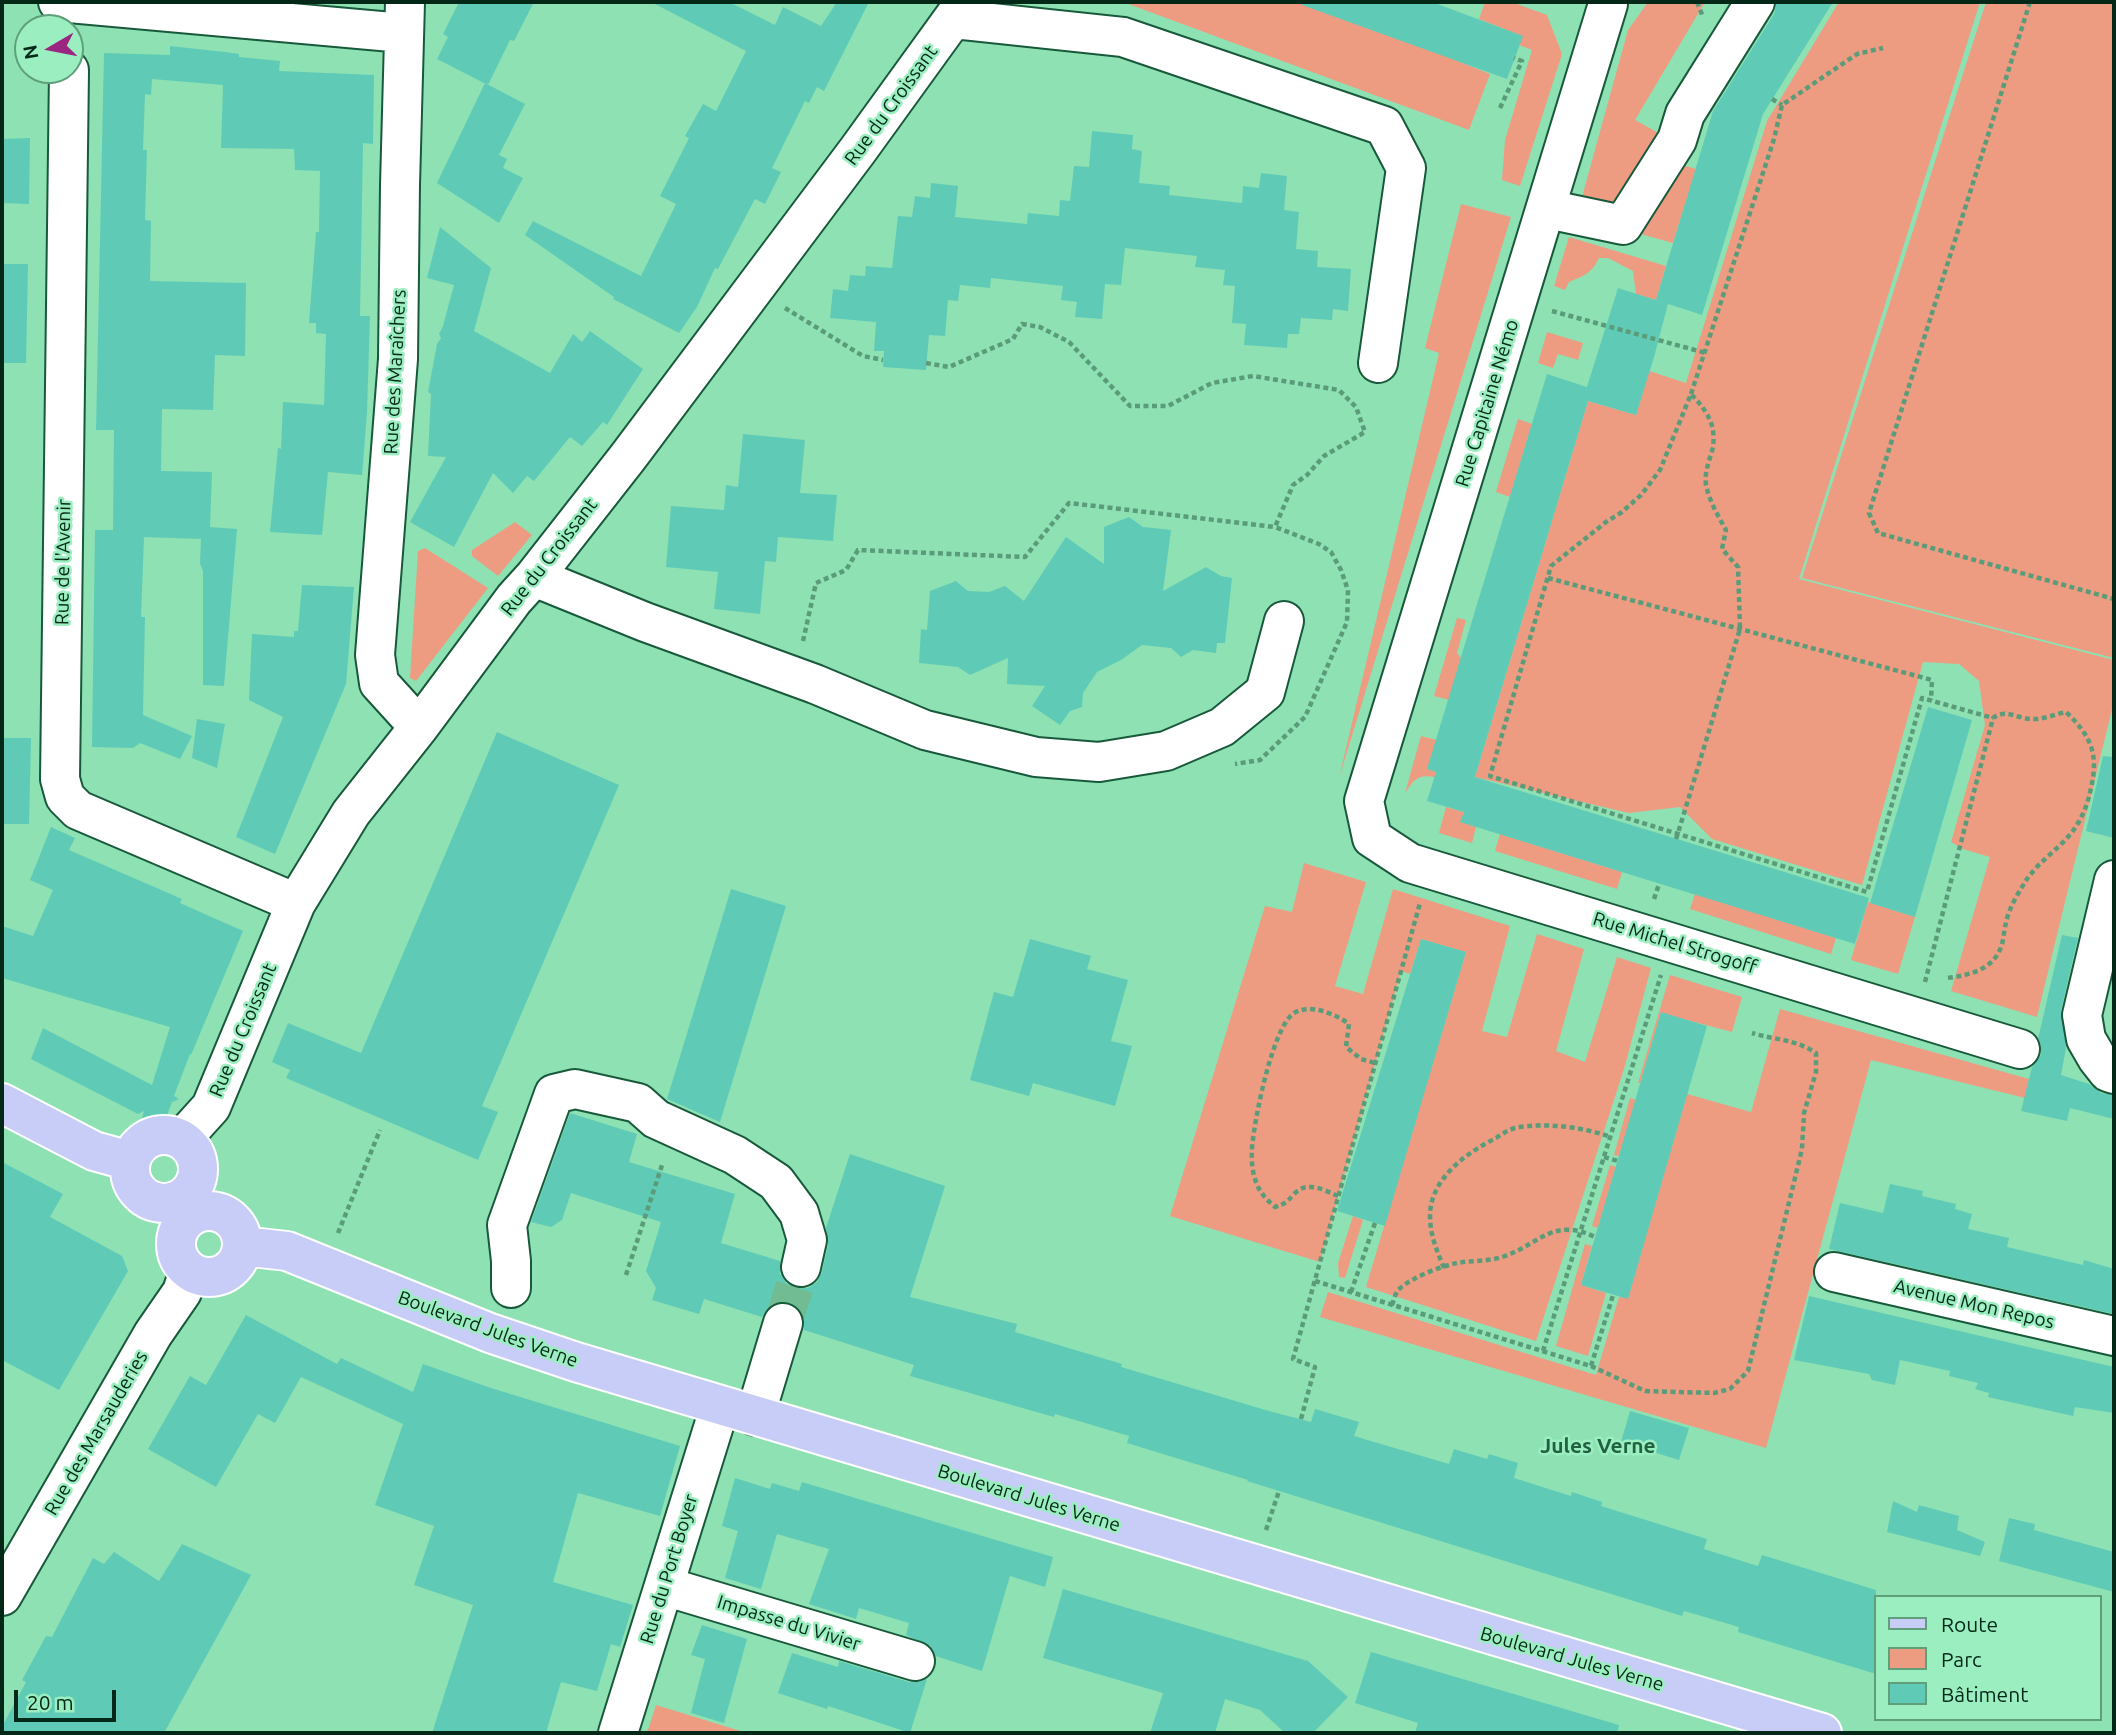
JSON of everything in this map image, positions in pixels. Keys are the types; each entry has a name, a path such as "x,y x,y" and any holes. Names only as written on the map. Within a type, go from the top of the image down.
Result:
{"main road":[{"path":"2,1103 94,1151 130,1161"},
{"path":"182,1139 161,1134 150,1137 134,1151 129,1173 132,1184 148,1200 170,1203 187,1208 202,1212 222,1214 237,1227 242,1246 240,1256 235,1265 218,1276 208,1278 189,1271 177,1253 178,1232 187,1208 196,1181 198,1170 197,1158 191,1147 182,1139"},
{"name":"Boulevard Jules Verne","path":"242,1246 287,1251 490,1333 576,1362 1822,1733"}],"street":[{"path":"1547,209 1623,225 1677,140 1685,114 1755,2"},
{"name":"Rue Capitaine Némo","path":"1364,801 1547,209 1606,3"},
{"path":"960,10 1124,37 1384,126 1406,168 1378,363"},
{"name":"Rue du Croissant","path":"182,1139 211,1107 296,903 351,813 514,599 534,578 628,457 960,10"},
{"path":"66,11 404,17"},
{"name":"Rue des Maraîchers","path":"404,17 398,359 375,655 379,683 419,727"},
{"name":"Rue de l'Avenir","path":"69,84 60,779 65,797 78,810 296,903"},
{"path":"534,578 795,677 925,730 1036,757 1100,762 1166,751 1222,727 1265,692 1284,621"},
{"name":"Rue Michel Strogoff","path":"1364,801 1372,838 1410,863 2020,1049"},
{"path":"2114,880 2082,1015 2086,1039 2096,1058 2108,1072 2114,1074"},
{"path":"511,1288 511,1261 506,1226 554,1094 575,1089 638,1103 656,1119 735,1155 776,1182 799,1213 807,1240 801,1267"},
{"name":"Rue des Marsauderies","path":"2,1596 153,1334 182,1292 189,1271"},
{"name":"Avenue Mon Repos","path":"1834,1272 2114,1336"},
{"name":"Rue du Port Boyer","path":"618,1733 664,1586 738,1411 783,1323"},
{"name":"Impasse du Vivier","path":"664,1586 915,1661"}],"path":[{"path":"2030,2 1869,513 1878,533 2114,599"},
{"path":"1883,48 1857,54 1782,105 1774,139 1706,353 1660,470 1641,495 1622,512 1551,566 1490,776 1677,836 1867,892 1922,698 1993,718"},
{"path":"1500,108 1522,61 1514,58"},
{"path":"1772,99 1782,105"},
{"path":"785,308 863,356 883,360"},
{"path":"1540,308 1706,353"},
{"path":"926,363 949,367 1013,339 1022,324 1040,327 1069,342 1130,406 1168,405 1212,383 1253,376 1339,390 1356,407 1365,432 1324,456 1307,475 1293,485 1275,527"},
{"path":"1677,836 1740,629 1738,567 1722,549 1726,530 1717,515 1706,484 1706,465 1713,448 1713,424 1692,394"},
{"path":"795,677 816,583 846,570 858,550 1025,557 1069,503 1275,527 1319,544 1331,552 1342,570 1348,590 1347,622 1304,717 1260,760 1233,764"},
{"path":"1548,578 1932,680 1931,700"},
{"path":"1916,1017 1993,718 1998,714 2012,714 2032,719 2066,712 2081,727 2095,753 2095,772 2087,805 2074,830 2031,873 2019,892 2006,920 2003,944 1996,961 1970,975 1947,978"},
{"path":"1301,1419 1315,1367 1293,1359 1429,869"},
{"path":"1543,1351 1671,942"},
{"path":"1338,1196 1315,1187 1306,1187 1287,1203 1275,1207 1263,1196 1255,1180 1252,1140 1272,1055 1278,1036 1295,1013 1318,1010 1336,1015 1349,1024 1346,1047 1361,1059 1375,1063"},
{"path":"1315,1281 1591,1366 1645,1391 1714,1393 1730,1389 1748,1371 1801,1149 1804,1113 1816,1072 1816,1053 1803,1044 1752,1033"},
{"path":"1444,1268 1434,1244 1430,1216 1433,1200 1452,1167 1469,1153 1513,1129 1554,1126 1596,1131 1611,1136"},
{"path":"626,1275 675,1128"},
{"path":"325,1266 380,1130"},
{"path":"1604,1157 1618,1161"},
{"path":"1351,1292 1375,1223"},
{"path":"1392,1305 1397,1291 1420,1276 1457,1263 1488,1262 1507,1256 1539,1237 1566,1228 1581,1230 1595,1237"},
{"path":"1591,1366 1613,1295"}],"green space":[{"path":"1123,2 1312,2 1490,74 1469,130"},
{"path":"1485,2 1511,2 1547,15 1562,54 1520,186 1502,180 1505,140 1532,50 1519,45 1522,36 1479,19"},
{"path":"1648,2 1705,2 1635,120 1664,136 1621,206 1579,208 1628,30"},
{"path":"1839,2 1980,2 1799,579 2114,660 2114,701 2037,1017 1951,991 1990,857 1963,849 1951,842 1985,725 1979,681 1959,664 1923,662 1862,885 1712,839 1680,807 1629,813 1475,777 1588,401 1636,415 1649,371 1686,383 1767,121"},
{"path":"1986,2 2114,2 2114,658 1802,578"},
{"path":"1679,164 1696,169 1673,243 1637,233"},
{"path":"1461,204 1511,217 1339,778 1439,353 1425,348"},
{"path":"1569,237 1666,266 1656,300 1636,294 1633,271 1608,258 1599,258 1590,271 1569,282 1565,290 1554,286"},
{"path":"1547,332 1583,343 1578,360 1558,354 1553,368 1538,363"},
{"path":"1518,419 1532,424 1510,497 1496,492"},
{"path":"515,522 532,535 498,576 472,556 472,550"},
{"path":"425,548 488,588 416,681 410,678 418,551"},
{"path":"1457,618 1466,620 1457,653 1461,658 1449,700 1434,696"},
{"path":"1421,736 1437,740 1428,769 1436,772 1435,777 1424,776 1417,779 1405,793"},
{"path":"1446,807 1464,812 1461,822 1476,827 1472,843 1439,833"},
{"path":"1500,834 1622,872 1617,889 1495,851"},
{"path":"1304,863 1366,882 1335,986 1363,994 1393,889 1510,926 1482,1031 1507,1037 1537,934 1584,949 1556,1051 1585,1062 1617,957 1651,968 1624,1069 1536,1341 1366,1287 1466,952 1421,939 1410,974 1401,971 1320,1262 1170,1216 1265,906 1292,912"},
{"path":"1695,894 1836,938 1831,954 1690,909"},
{"path":"1868,902 1915,917 1898,974 1851,960"},
{"path":"1670,975 1742,997 1732,1032 1661,1013 1638,1083"},
{"path":"1780,1009 2029,1079 2025,1098 1871,1060 1766,1448 1320,1317 1328,1292 1596,1375 1619,1297 1628,1298 1687,1094 1751,1112"},
{"path":"1630,1098 1636,1100 1619,1156 1614,1155"},
{"path":"1610,1165 1616,1167 1598,1228 1592,1226"},
{"path":"1353,1216 1363,1220 1345,1278 1339,1277 1338,1263"},
{"path":"1585,1244 1592,1246 1581,1285 1606,1293 1588,1356 1556,1346"},
{"path":"656,1705 747,1733 647,1733"}],"building":[{"path":"459,2 534,2 514,41 510,40 488,85 437,59 448,37 443,34"},
{"path":"651,2 729,2 775,25 783,7 821,26 837,2 869,2 824,91 817,87 809,103 805,101 772,168 781,172 765,204 755,199 718,269 715,268 697,307 679,333 613,299 614,297 525,235 533,221 641,276 676,204 660,196 689,138 685,136 703,104 716,111 746,51"},
{"path":"1303,2 1432,2 1523,36 1507,79 1302,5"},
{"path":"1777,2 1833,2 1763,114 1702,315 1656,300 1713,111 1774,14"},
{"path":"170,46 280,61 279,71 374,75 373,144 363,143 360,316 370,316 362,475 328,472 322,535 270,532 278,448 281,449 283,402 324,405 326,334 316,333 316,323 309,323 316,232 319,232 320,171 295,170 294,149 221,148 223,85 152,79 151,95 145,94 143,150 147,150 145,220 151,221 150,281 246,283 245,356 215,355 213,410 162,409 161,471 212,472 210,527 237,529 224,686 203,685 201,539 144,537 141,617 145,617 143,715 192,736 180,759 140,743 133,748 92,747 95,530 113,530 114,430 96,430 104,53 170,55"},
{"path":"485,83 525,104 499,155 507,159 503,168 523,178 499,223 437,183"},
{"path":"1092,131 1133,135 1132,149 1142,151 1139,183 1170,186 1169,195 1242,203 1243,186 1259,188 1261,173 1287,176 1284,210 1299,212 1296,249 1318,251 1317,267 1351,269 1348,311 1333,309 1332,320 1301,318 1299,334 1288,334 1287,348 1244,345 1246,324 1232,323 1235,286 1223,285 1225,270 1195,267 1197,256 1125,248 1121,285 1105,284 1102,319 1075,317 1077,302 1061,300 1063,286 991,278 990,288 960,285 958,301 948,300 945,336 929,335 926,370 883,367 884,351 874,351 876,322 830,318 833,289 848,291 850,275 865,276 866,266 892,268 898,216 912,217 915,196 930,198 931,183 958,186 955,217 1027,224 1028,213 1059,216 1060,200 1070,201 1074,166 1089,167"},
{"path":"30,138 29,204 2,203 2,139"},
{"path":"440,227 491,268 474,331 550,373 573,334 582,342 590,331 643,369 607,425 603,422 582,446 570,437 534,481 527,476 513,493 493,473 454,547 410,522 446,457 428,456 431,394 428,392 437,344 441,338 439,334 454,285 427,278"},
{"path":"2,264 28,264 26,363 2,363"},
{"path":"1618,288 1668,304 1654,357 1636,415 1588,401 1475,777 1869,898 1855,944 1460,822 1464,812 1427,801 1436,772 1427,769 1547,374 1587,387"},
{"path":"743,434 805,440 800,493 837,495 833,541 778,537 776,562 765,561 760,614 714,609 718,572 666,567 671,506 724,510 726,485 738,487"},
{"path":"1129,517 1143,527 1171,530 1163,591 1206,567 1221,576 1232,578 1225,643 1217,643 1216,653 1193,650 1181,657 1171,648 1142,645 1097,672 1083,693 1082,707 1070,711 1060,725 1032,706 1045,686 1007,684 1008,658 970,675 958,667 919,663 921,629 927,630 930,591 956,581 968,591 989,592 1005,586 1024,601 1066,537 1104,564 1104,527"},
{"path":"302,585 354,587 346,684 275,854 236,837 283,717 249,700 252,634 294,637 294,631 298,631"},
{"path":"1928,707 1972,720 1915,917 1870,903"},
{"path":"197,719 225,724 217,768 192,758"},
{"path":"497,732 619,785 482,1106 498,1112 478,1160 286,1078 290,1070 272,1062 288,1023 361,1053"},
{"path":"2,738 31,738 29,824 2,824"},
{"path":"2103,756 2114,757 2114,838 2086,831"},
{"path":"51,827 75,838 69,850 182,899 180,903 243,931 174,1096 179,1099 172,1102 162,1129 141,1122 144,1111 138,1114 31,1059 43,1028 152,1085 170,1027 2,978 2,926 33,936 53,890 30,880"},
{"path":"731,889 786,906 720,1122 667,1099"},
{"path":"2062,935 2078,938 2061,1010 2066,1048 2061,1075 2089,1084 2101,1093 2114,1095 2114,1119 2070,1108 2067,1121 2021,1111 2032,1067 2041,1055 2038,1039"},
{"path":"1030,939 1091,956 1087,969 1128,980 1111,1041 1132,1046 1115,1106 1033,1083 1029,1096 970,1080 994,992 1013,997"},
{"path":"1421,939 1466,952 1385,1226 1337,1211"},
{"path":"1661,1012 1707,1026 1628,1299 1581,1285"},
{"path":"570,1113 637,1134 629,1162 735,1194 721,1243 780,1261 780,1274 787,1284 808,1288 817,1282 822,1272 828,1245 826,1228 850,1154 945,1186 910,1297 1017,1324 1015,1332 1269,1411 1311,1422 1315,1409 1359,1422 1354,1436 1449,1464 1454,1449 1487,1459 1489,1454 1518,1463 1514,1478 1571,1496 1572,1492 1602,1502 1601,1506 1707,1539 1704,1549 1758,1566 1762,1555 1876,1590 1874,1673 1738,1632 1739,1627 1684,1611 1682,1616 1127,1443 1129,1436 910,1376 914,1365 804,1330 804,1317 790,1302 777,1302 768,1308 762,1317 704,1299 699,1314 652,1300 656,1288 646,1271 661,1222 571,1193 562,1220 551,1227 531,1222"},
{"path":"2,1162 63,1194 50,1217 122,1256 128,1271 59,1390 2,1360"},
{"path":"1890,1184 1923,1191 1922,1196 1956,1204 1955,1209 1972,1214 1968,1229 2009,1238 2007,1247 2083,1265 2084,1260 2114,1269 2114,1314 1829,1249 1840,1203 1883,1213"},
{"path":"1809,1296 2114,1367 2114,1413 2075,1407 2073,1416 1988,1397 1989,1393 1975,1389 1978,1383 1949,1376 1950,1371 1900,1360 1895,1385 1872,1380 1869,1374 1794,1360"},
{"path":"246,1315 337,1364 341,1358 413,1392 423,1364 491,1388 680,1446 660,1516 578,1493 553,1582 633,1605 620,1647 611,1644 597,1691 561,1682 546,1733 432,1733 473,1605 414,1585 434,1526 375,1505 403,1424 301,1377 275,1423 258,1414 216,1487 148,1449 190,1376 206,1385"},
{"path":"1630,1411 1689,1428 1679,1460 1621,1442"},
{"path":"735,1478 770,1489 772,1483 799,1491 802,1482 1053,1557 1045,1587 1010,1576 982,1671 936,1656 930,1646 906,1635 909,1623 859,1608 856,1619 809,1604 829,1549 777,1534 761,1589 725,1578 738,1531 722,1526"},
{"path":"1893,1501 1917,1512 1919,1505 1959,1516 1957,1530 1985,1542 1980,1556 1887,1532"},
{"path":"2009,1518 2035,1524 2034,1530 2114,1552 2114,1592 1999,1561"},
{"path":"182,1544 251,1575 164,1733 2,1733 2,1727 26,1682 22,1680 46,1636 52,1637 93,1558 104,1564 114,1552 159,1581"},
{"path":"1063,1589 1308,1661 1348,1697 1313,1733 1285,1733 1260,1710 1225,1699 1215,1733 1150,1733 1163,1693 1043,1658"},
{"path":"702,1625 747,1639 724,1723 691,1713 705,1659 691,1655"},
{"path":"1371,1652 1619,1725 1617,1733 1415,1733 1418,1723 1355,1703"},
{"path":"792,1653 838,1667 839,1661 909,1682 927,1679 910,1733 778,1693"}],"tunnel":[{"path":"783,1323 801,1267"}],"district":[{"name":"Jules Verne","path":"1598,1446"}]}
